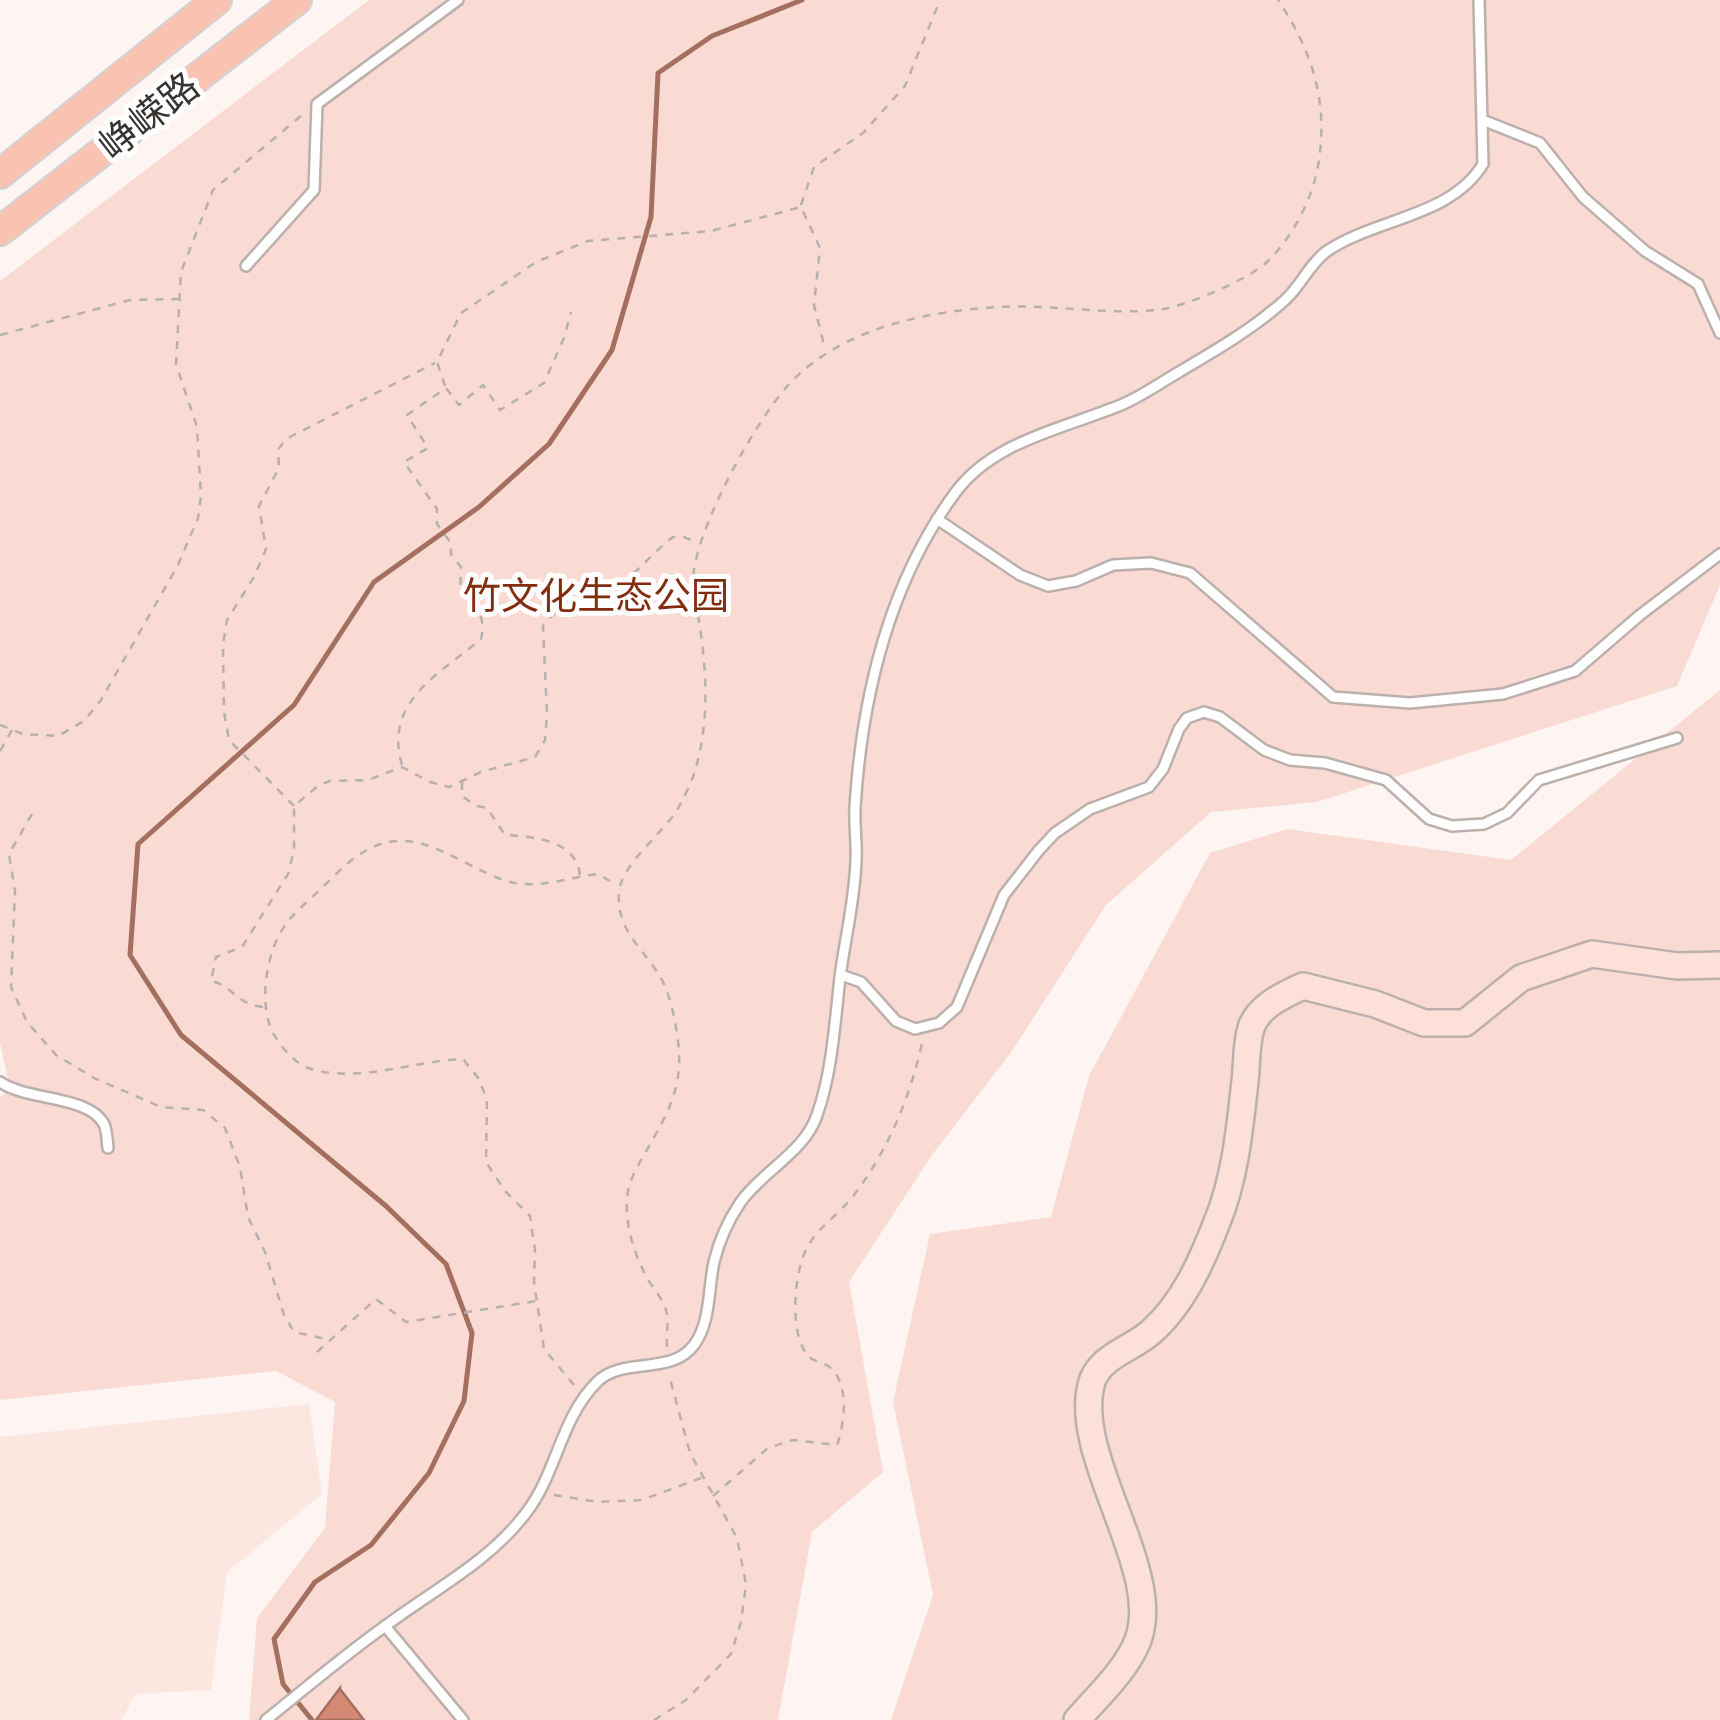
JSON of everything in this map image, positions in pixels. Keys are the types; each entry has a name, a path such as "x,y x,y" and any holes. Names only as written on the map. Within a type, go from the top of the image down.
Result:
{"main road":[{"name":"峥嵘路","path":"0,174 217,0"},
{"name":"峥嵘路","path":"0,232 297,0"}],"street":[{"path":"1077,1720 1136,1647 1141,1622 1141,1598 1129,1546 1094,1448 1090,1387 1097,1367 1150,1334 1178,1304 1218,1220 1238,1136 1252,1027 1263,1010 1302,986 1374,1004 1424,1023 1465,1023 1521,978 1592,954 1678,966 1720,965"}],"lane":[{"path":"246,266 314,190 317,104 458,0"},
{"path":"266,1720 385,1626 470,1570 525,1515 540,1493 574,1409 601,1377 630,1365 667,1362 686,1353 696,1342 706,1316 714,1263 724,1231 763,1175 802,1141 817,1119 856,862 859,756 871,695 887,626 906,575 937,519 976,467 1026,440 1128,402 1240,336 1290,297 1327,251 1450,198 1472,183 1483,164 1479,0"},
{"path":"1484,121 1540,142 1583,197 1646,250 1698,284 1720,333"},
{"path":"937,519 1020,575 1048,586 1076,581 1112,564 1151,563 1190,572 1334,697 1410,703 1503,694 1575,671 1720,554"},
{"path":"840,974 861,982 896,1021 915,1029 939,1024 957,1006 1004,896 1039,850 1055,833 1090,809 1149,787 1163,769 1187,718 1204,712 1220,718 1264,750 1290,760 1368,773 1386,780 1430,819 1452,826 1484,824 1506,812 1538,780 1677,738"},
{"path":"0,1082 32,1096 86,1107 104,1124 108,1148"},
{"path":"385,1626 463,1720"}],"path":[{"path":"826,352 814,305 820,248 801,206 814,167 862,133 905,86 940,0"},
{"path":"654,1720 686,1700 731,1654 741,1622 746,1584 736,1538 690,1453 667,1362 666,1310 644,1272 628,1229 627,1194 680,1083 678,1039 670,1002 659,974 634,945 619,914 618,886 648,842 676,813 692,777 707,692 693,585 694,559 716,506 758,428 791,382 826,352 861,334 920,318 997,307 1092,312 1162,310 1213,293 1265,264 1302,215 1316,178 1323,137 1322,101 1314,67 1278,0"},
{"path":"0,725 23,734 58,736 84,721 102,700 136,642 193,531 201,496 197,427 176,364 181,272 212,190 274,135 317,104"},
{"path":"265,1007 246,1005 221,983 211,981 216,957 242,947 288,874 294,850 294,806 230,740 224,712 227,620 266,549 259,506 279,468 278,450 286,439 437,362 461,314 536,262 588,241 710,231 801,206"},
{"path":"0,335 130,300 180,298"},
{"path":"437,362 446,388 459,405 483,385 500,410 544,383 571,312"},
{"path":"446,388 407,415 428,448 404,462 437,510 437,524 450,542 451,555 462,567 460,595 477,607 484,623 481,639 418,688 400,724 397,748 402,767 448,787 534,757 545,740 542,626 552,612 607,592 636,572 673,537 700,544"},
{"path":"0,751 12,730"},
{"path":"294,806 330,781 368,780 402,767"},
{"path":"462,780 462,796 487,808 505,835 555,843 571,851 579,862 580,876"},
{"path":"32,814 9,854 15,891 11,987 26,1022 56,1054 94,1078 161,1107 203,1110 225,1128 240,1167 248,1216 265,1252 284,1315 294,1332 330,1340"},
{"path":"583,1398 544,1349 530,1216 486,1162 486,1100 478,1078 463,1059 354,1074 307,1069 279,1044 264,1017 266,974 284,926 350,860 379,844 402,841 440,850 514,883 547,884 598,874 618,886"},
{"path":"713,1496 768,1448 792,1440 836,1444 844,1413 840,1385 831,1368 809,1358 797,1334 800,1268 811,1236 850,1199 873,1169 895,1128 926,1027"},
{"path":"317,1352 376,1299 406,1322 536,1301"},
{"path":"540,1493 598,1502 642,1500 703,1477"}],"shaded area":[{"path":"309,1404 322,1494 227,1572 211,1690 135,1694 122,1720 0,1720 0,1437"},
{"path":"340,1688 364,1720 316,1720"}],"green space":[{"name":"竹文化生态公园","path":"369,0 1720,0 1720,585 1677,686 1317,802 1211,812 1106,905 1012,1051 932,1155 849,1282 883,1472 812,1532 778,1720 249,1720 257,1618 325,1528 335,1402 276,1371 0,1400 0,1097 10,1088 0,1043 0,281"},
{"path":"1720,690 1720,1720 891,1720 933,1595 893,1402 930,1234 1051,1217 1089,1076 1210,853 1287,829 1511,860"}],"waterway":[{"path":"312,1720 283,1684 274,1639 315,1582 371,1545 429,1473 464,1401 472,1333 446,1264 386,1206 181,1035 130,955 138,844 294,705 374,582 479,507 549,444 612,350 651,217 658,73 712,36 802,0"}]}
